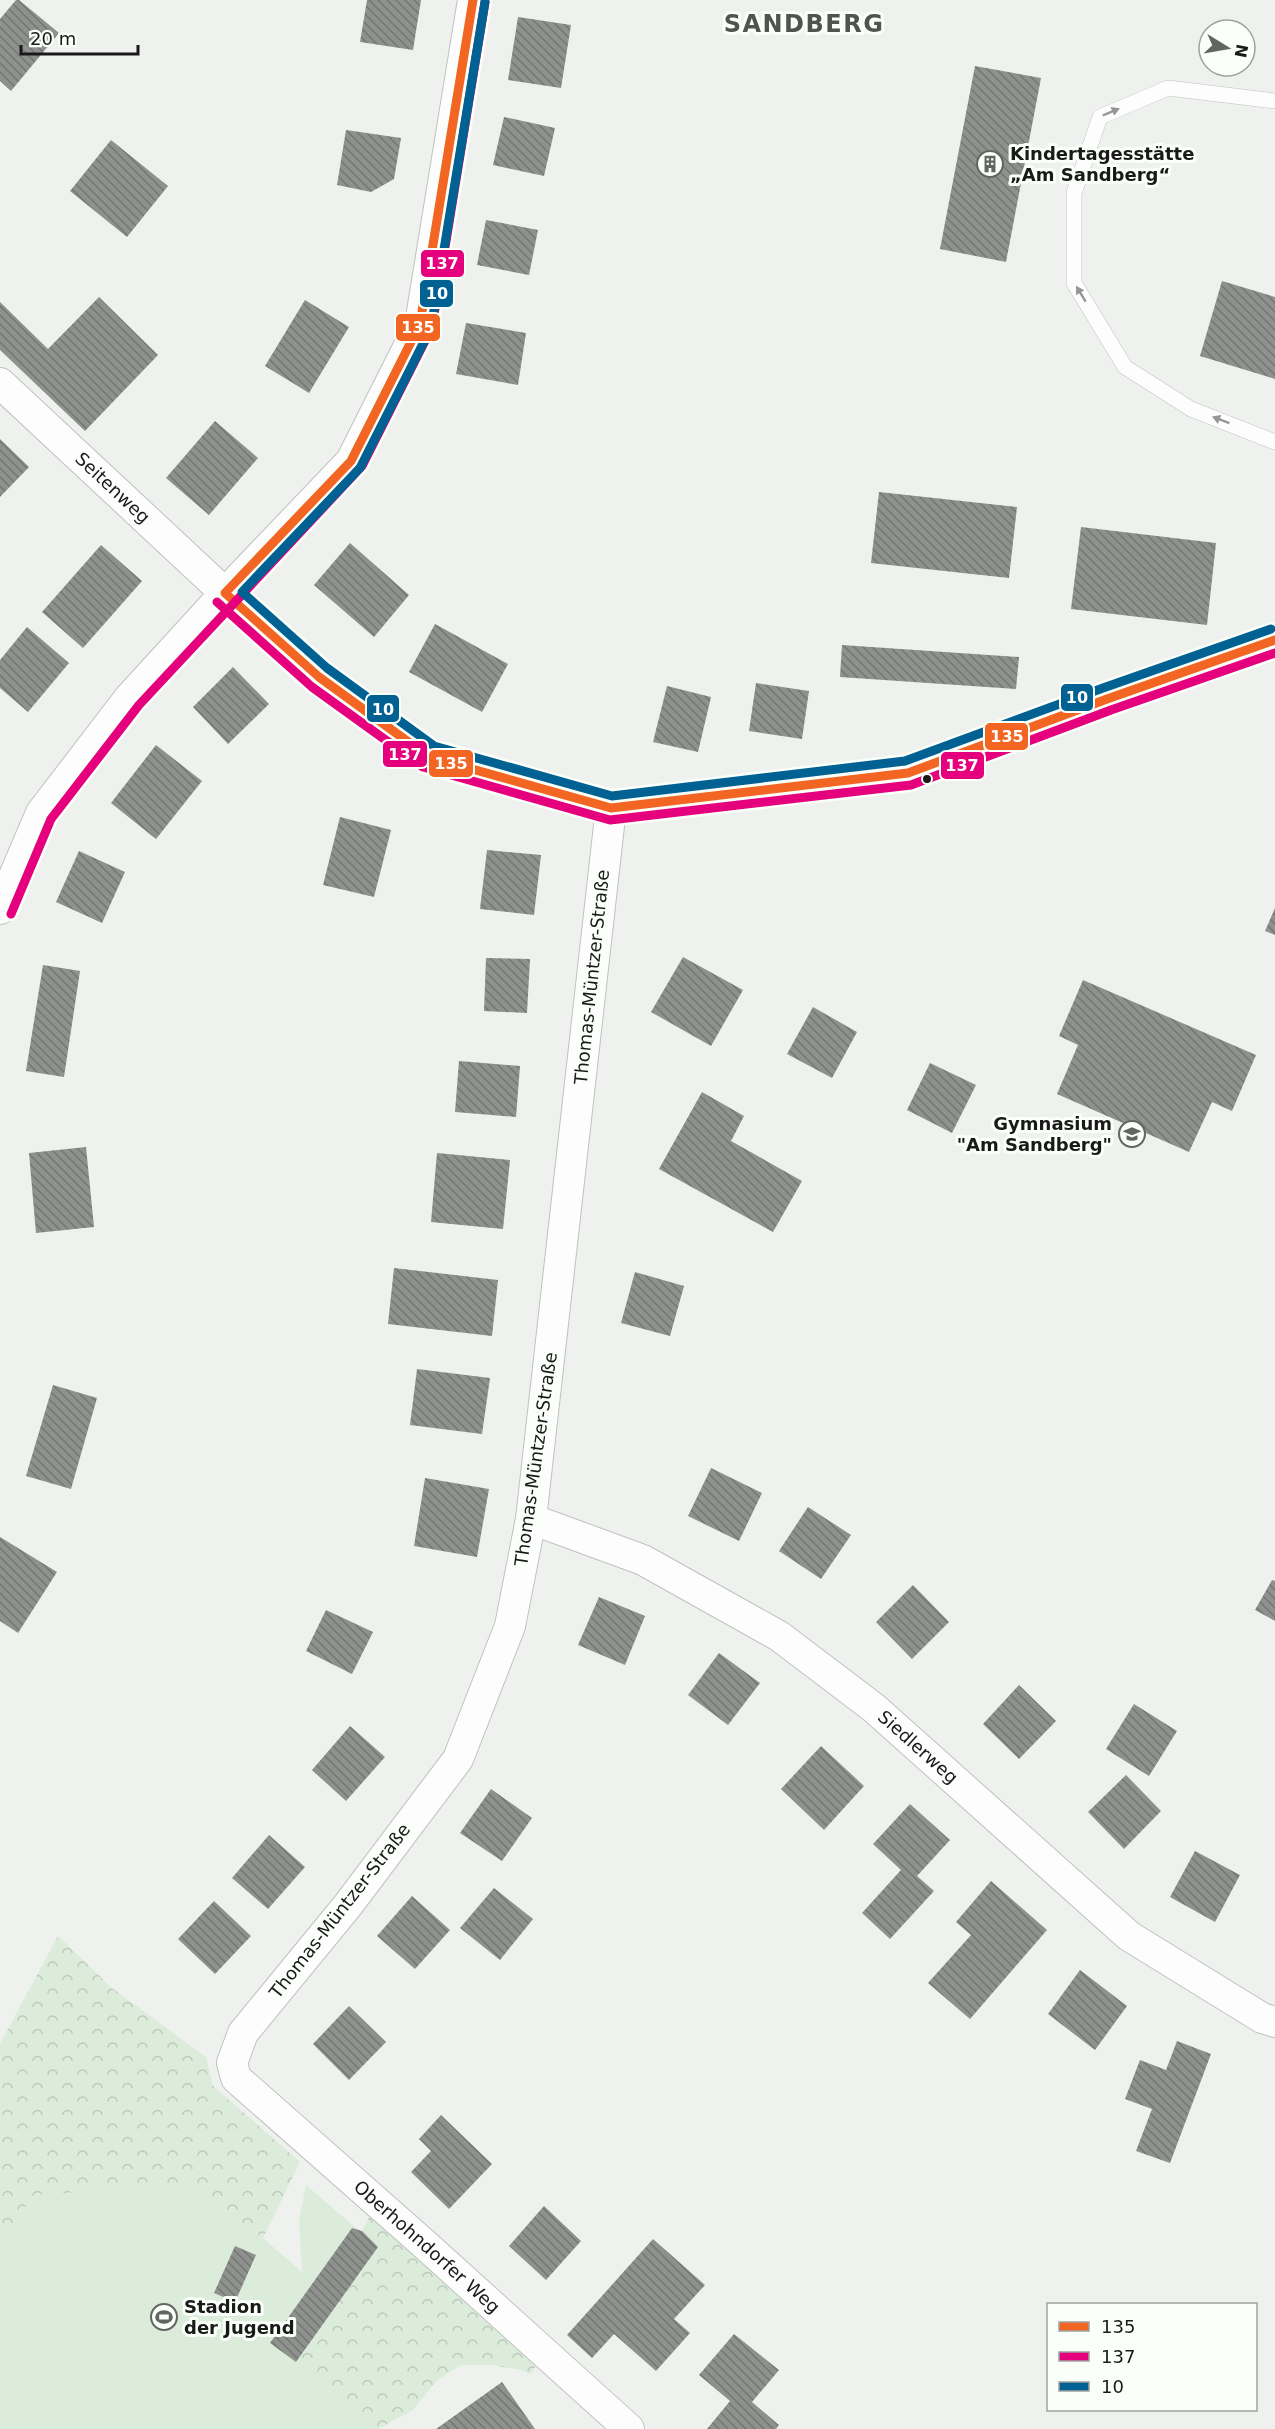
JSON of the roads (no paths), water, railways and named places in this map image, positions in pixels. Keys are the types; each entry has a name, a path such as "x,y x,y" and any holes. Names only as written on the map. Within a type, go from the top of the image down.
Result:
{"street":[{"path":"0,909 41,813 130,697 351,461 420,324 473,0"},
{"name":"Seitenweg","path":"0,383 225,593 319,677 429,757 611,808"},
{"path":"611,808 908,773 1275,640"},
{"name":"Thomas-Müntzer-Straße","path":"232,2062 243,2033 348,1905 458,1760 510,1626 531,1519 611,808"},
{"name":"Siedlerweg","path":"531,1519 643,1560 779,1636 874,1708 1129,1935 1262,2018 1275,2022"},
{"name":"Oberhohndorfer Weg","path":"232,2062 236,2078 629,2429"}],"lane":[{"path":"1275,101 1168,88 1100,117 1074,193 1074,283 1125,367 1191,409 1275,442"}],"place":[{"name":"Kindertagesstätte „Am Sandberg“","path":"990,164"},
{"name":"Gymnasium \"Am Sandberg\"","path":"1132,1134"},
{"name":"Stadion der Jugend","path":"164,2317"}],"district":[{"name":"SANDBERG","path":"804,24"}]}
